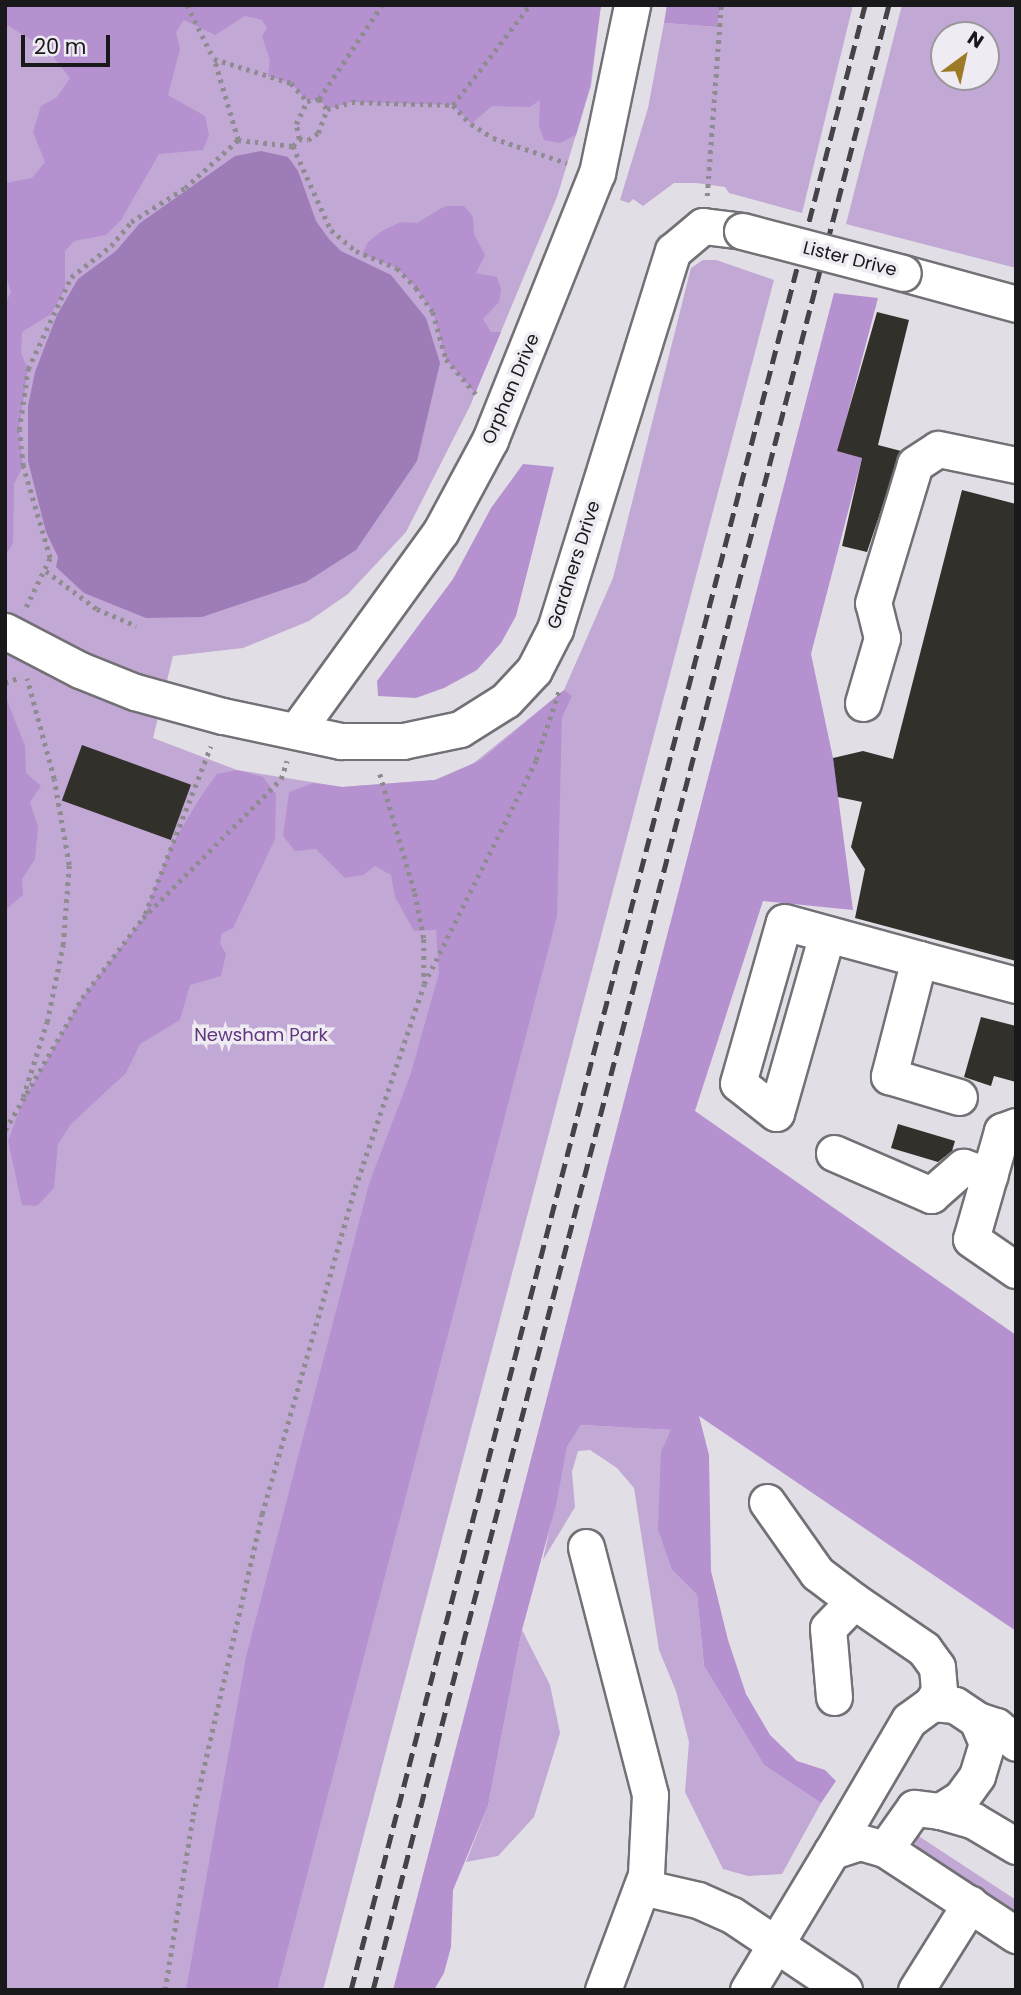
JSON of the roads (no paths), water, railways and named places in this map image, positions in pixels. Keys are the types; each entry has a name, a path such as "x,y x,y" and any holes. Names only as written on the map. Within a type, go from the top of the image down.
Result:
{"street":[{"name":"Orphan Drive","path":"297,730 441,531 504,409 597,173 632,5"},
{"name":"Lister Drive","path":"687,239 703,226 741,231 1016,304"},
{"name":"Gardners Drive","path":"8,632 124,688 223,716 368,742 403,741 460,729 506,700 534,670 555,629 658,292 673,251 687,239"},
{"path":"863,703 882,638 873,603 915,464 938,449 1016,465"},
{"path":"827,934 776,1113 738,1083 783,922 1016,985"},
{"path":"919,959 889,1076 959,1097"},
{"path":"1016,1126 1002,1131 971,1239 1016,1270"},
{"path":"834,1153 931,1195 963,1167 990,1174"},
{"path":"748,1990 909,1720 932,1703 939,1691 937,1667 924,1649 817,1573 767,1502"},
{"path":"586,1547 650,1795 642,1887 603,1990"},
{"path":"834,1697 828,1628 854,1601"},
{"path":"932,1703 955,1704 977,1720 996,1726 1016,1743"},
{"path":"885,1849 927,1809 961,1798 978,1776 987,1744 977,1720"},
{"path":"898,1738 897,1765 927,1809 974,1821 1016,1846"},
{"path":"974,1821 1008,1849 1016,1863"},
{"path":"832,1852 860,1842 885,1849 1016,1935"},
{"path":"642,1887 698,1900 732,1915 844,1990"},
{"path":"916,1990 970,1904"}],"railway":[{"path":"351,1990 865,5"},
{"path":"373,1990 889,5"}],"park label":[{"name":"Newsham Park","path":"261,1035"}]}
